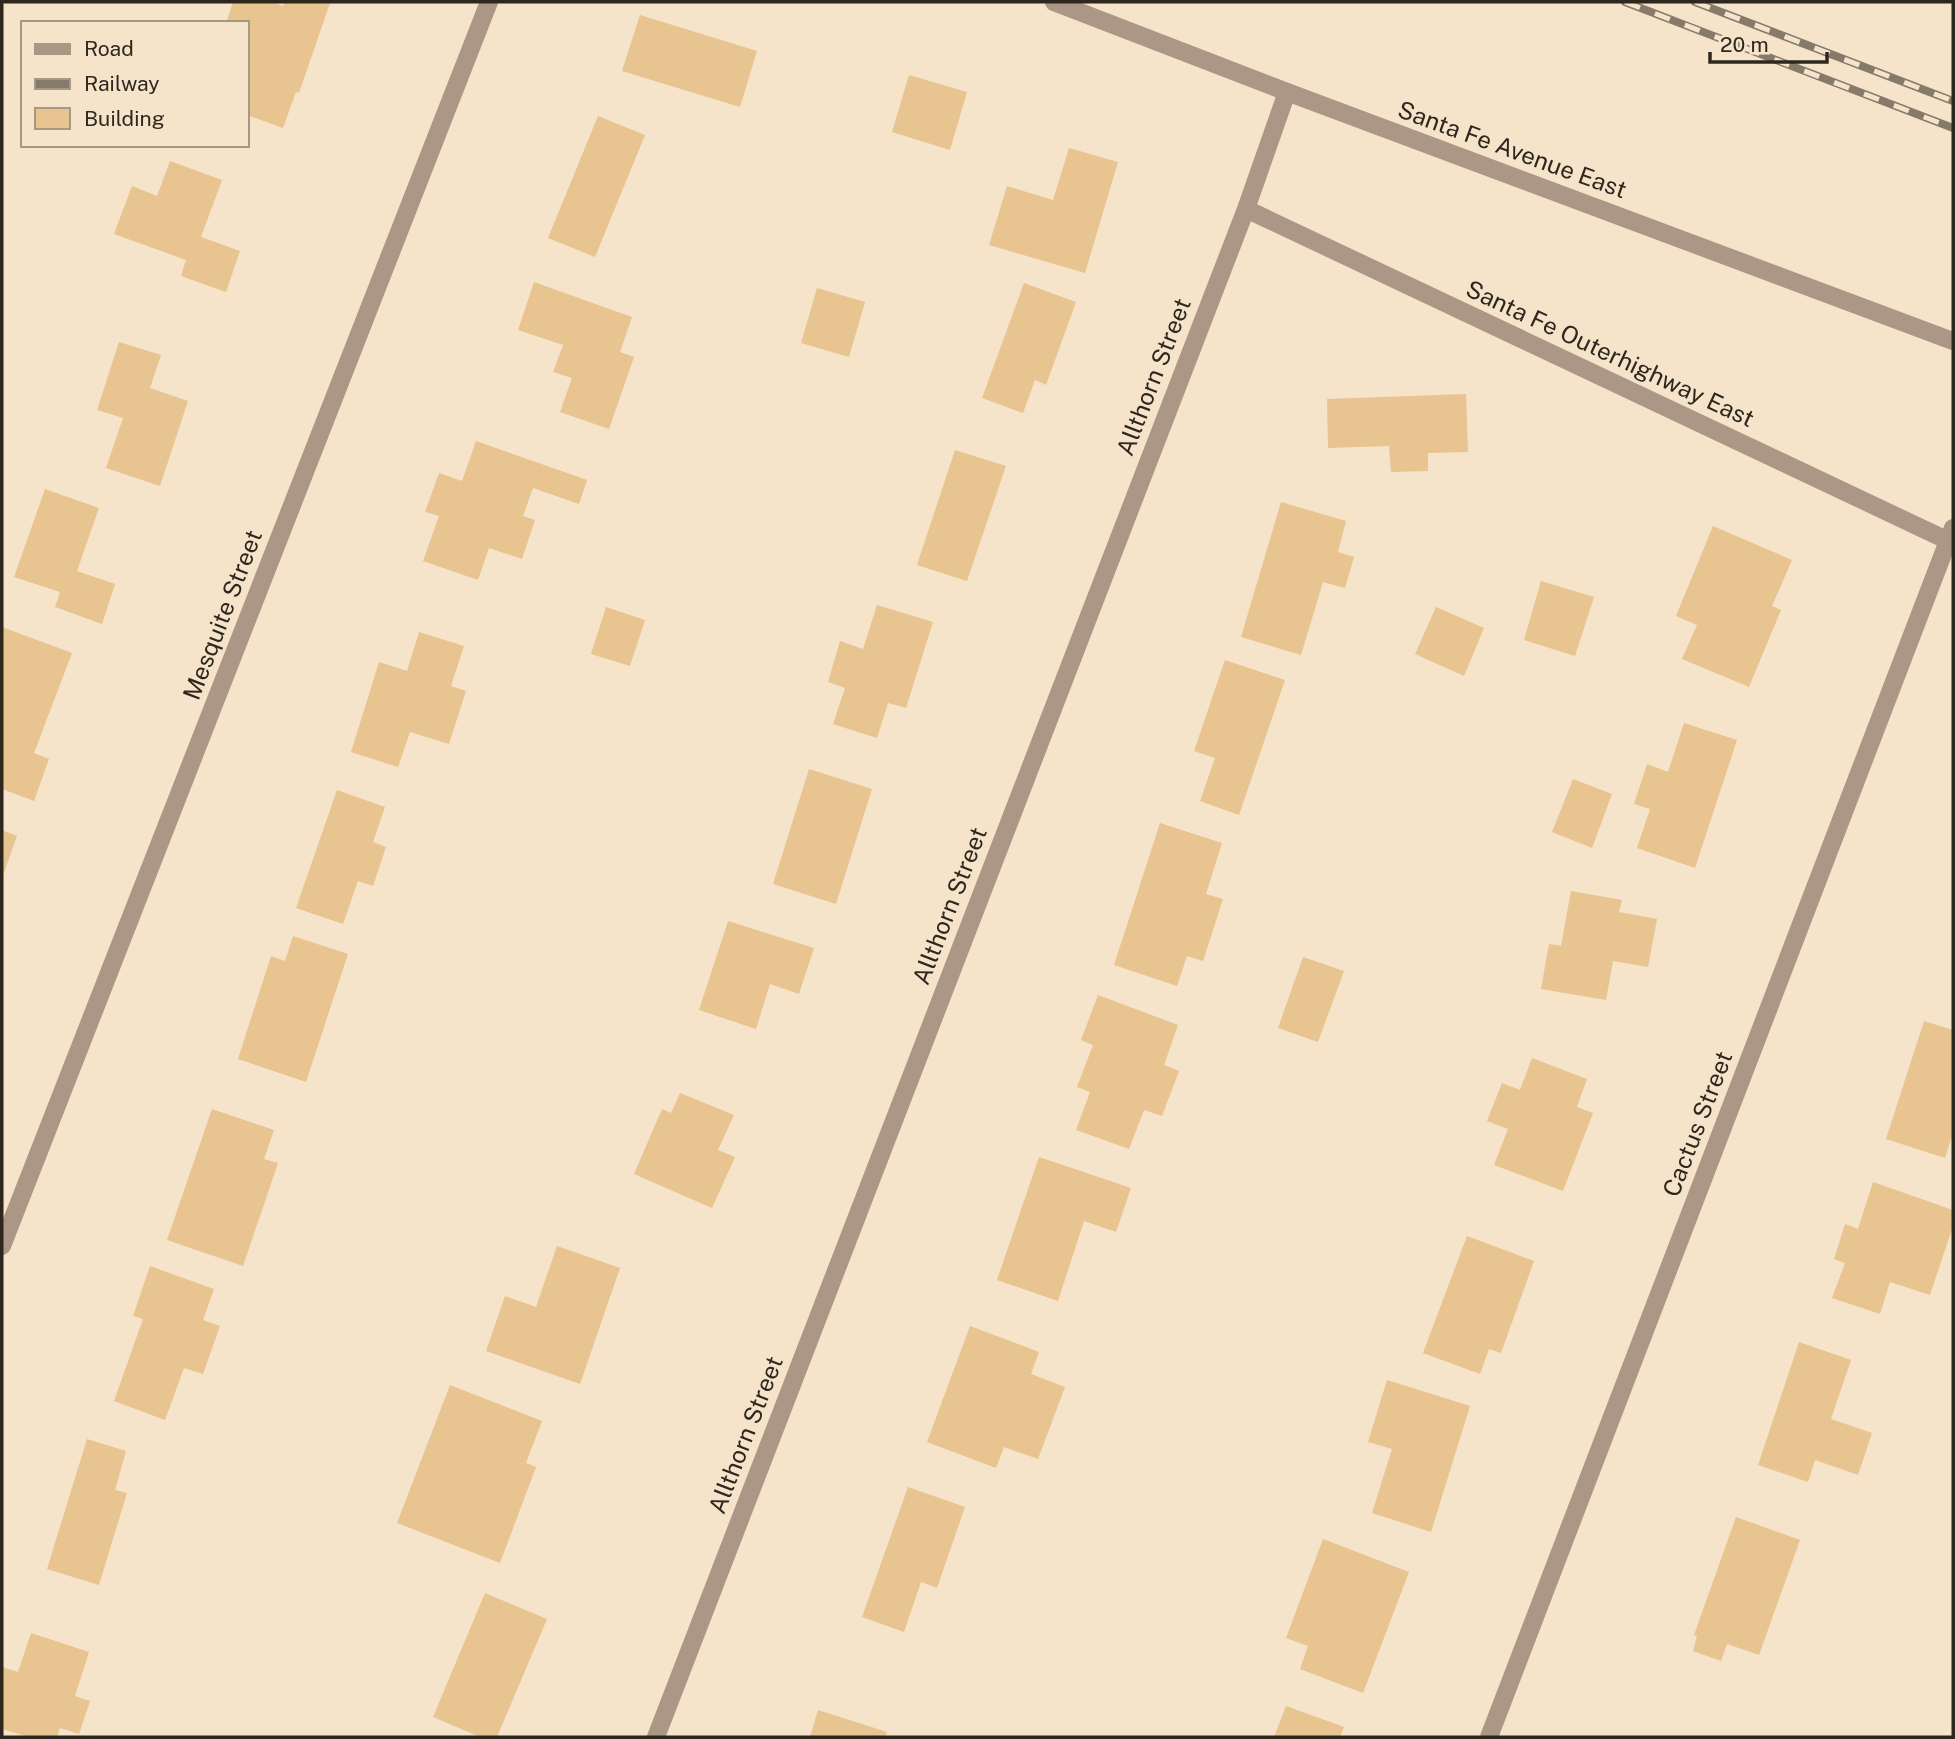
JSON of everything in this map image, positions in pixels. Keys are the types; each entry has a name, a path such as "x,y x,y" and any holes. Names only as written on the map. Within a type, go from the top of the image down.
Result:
{"street":[{"name":"Mesquite Street","path":"2,1246 489,2"},
{"name":"Santa Fe Avenue East","path":"1054,2 1953,341"},
{"name":"Allthorn Street","path":"656,1737 1246,209 1287,92"},
{"name":"Santa Fe Outerhighway East","path":"1246,209 1951,537"},
{"name":"Cactus Street","path":"1489,1737 1951,537"}],"building":[{"path":"233,2 272,2 283,6 284,2 330,3 299,93 296,92 283,128 248,115 248,21 227,21"},
{"path":"640,15 757,51 740,107 622,71"},
{"path":"909,75 967,92 950,150 892,132"},
{"path":"598,116 645,135 595,257 548,238"},
{"path":"1069,148 1118,162 1085,273 989,245 1007,186 1053,200"},
{"path":"170,161 222,180 201,237 240,251 226,292 181,276 186,260 114,234 132,186 157,196"},
{"path":"534,282 632,317 620,352 634,357 609,429 560,412 572,378 553,372 563,345 518,330"},
{"path":"1024,283 1076,302 1046,385 1035,380 1023,413 982,398"},
{"path":"817,288 865,302 849,357 801,343"},
{"path":"119,342 161,355 150,388 188,401 160,486 106,468 123,418 97,410"},
{"path":"1466,394 1468,452 1428,453 1428,471 1391,472 1389,446 1328,448 1327,399"},
{"path":"476,441 587,480 579,504 533,488 523,516 535,520 522,559 489,548 478,580 423,561 439,516 425,512 439,473 462,481"},
{"path":"955,450 1006,466 967,581 917,565"},
{"path":"45,489 99,508 77,571 115,584 102,624 55,607 60,592 14,577"},
{"path":"1281,502 1346,521 1338,552 1354,557 1345,588 1323,582 1301,655 1241,637"},
{"path":"1713,526 1792,560 1772,606 1781,610 1749,687 1682,659 1697,625 1676,616"},
{"path":"1541,581 1594,597 1575,656 1524,640"},
{"path":"877,605 933,622 906,708 888,703 877,738 833,724 845,688 828,682 840,641 863,649"},
{"path":"606,607 645,620 630,666 591,654"},
{"path":"1436,607 1484,628 1464,676 1415,654"},
{"path":"2,627 72,653 34,753 49,759 34,801 2,789"},
{"path":"419,632 464,646 451,686 466,691 449,744 410,732 398,767 351,752 379,662 407,671"},
{"path":"1225,660 1285,680 1239,815 1200,801 1215,758 1194,751"},
{"path":"1684,723 1737,740 1695,868 1637,848 1650,809 1634,804 1647,764 1668,772"},
{"path":"809,769 872,789 836,904 773,884"},
{"path":"1573,779 1612,794 1592,848 1552,832"},
{"path":"337,790 385,807 373,842 386,847 373,886 358,881 343,924 296,908"},
{"path":"1160,823 1222,843 1206,894 1223,899 1203,961 1187,956 1177,986 1114,965"},
{"path":"2,830 17,836 2,878"},
{"path":"1571,891 1622,900 1619,912 1657,919 1648,967 1613,961 1606,1000 1541,989 1549,944 1561,946"},
{"path":"728,921 814,948 799,994 770,984 756,1029 699,1010"},
{"path":"293,936 348,954 306,1082 238,1059 271,956 285,961"},
{"path":"1303,957 1344,971 1318,1042 1278,1028"},
{"path":"1098,995 1178,1025 1164,1065 1179,1071 1162,1116 1144,1110 1129,1149 1076,1130 1090,1092 1077,1087 1093,1045 1081,1040"},
{"path":"1924,1021 1953,1030 1953,1133 1945,1158 1886,1139"},
{"path":"1532,1058 1587,1079 1577,1107 1593,1113 1563,1191 1494,1165 1508,1129 1487,1121 1502,1083 1520,1090"},
{"path":"680,1093 734,1115 718,1150 735,1157 712,1208 634,1174 662,1109 671,1113"},
{"path":"212,1109 274,1130 264,1159 278,1163 243,1266 167,1240"},
{"path":"1039,1157 1131,1188 1116,1232 1084,1221 1058,1301 997,1280"},
{"path":"1873,1182 1953,1210 1953,1226 1930,1295 1890,1282 1880,1314 1832,1298 1845,1263 1834,1259 1845,1224 1858,1229"},
{"path":"1467,1236 1534,1261 1501,1353 1489,1349 1480,1374 1423,1353"},
{"path":"557,1246 620,1268 580,1384 486,1351 505,1296 536,1307"},
{"path":"150,1266 214,1289 203,1320 220,1326 203,1374 184,1368 165,1420 114,1401 143,1319 133,1316"},
{"path":"970,1326 1039,1352 1031,1374 1065,1387 1038,1459 1004,1447 996,1468 927,1442"},
{"path":"1799,1342 1851,1360 1831,1419 1872,1433 1858,1475 1815,1460 1808,1482 1758,1465"},
{"path":"1387,1380 1470,1406 1431,1532 1372,1513 1392,1449 1368,1442"},
{"path":"450,1385 542,1421 526,1463 536,1467 500,1563 397,1523"},
{"path":"87,1439 126,1451 115,1490 127,1493 99,1585 47,1569"},
{"path":"908,1487 965,1507 937,1588 921,1582 904,1632 862,1617"},
{"path":"1736,1517 1800,1540 1759,1655 1727,1644 1721,1661 1693,1651 1697,1636 1694,1635"},
{"path":"1323,1539 1409,1572 1363,1693 1300,1669 1308,1646 1286,1638"},
{"path":"485,1593 547,1619 497,1737 480,1737 433,1717"},
{"path":"31,1633 89,1652 75,1696 90,1701 79,1734 60,1728 57,1737 29,1737 2,1729 2,1667 18,1672"},
{"path":"1286,1706 1344,1727 1340,1737 1274,1737"},
{"path":"818,1710 887,1732 885,1737 810,1737"}],"railway":[{"path":"1625,2 1953,128"},
{"path":"1695,2 1953,101"}]}
